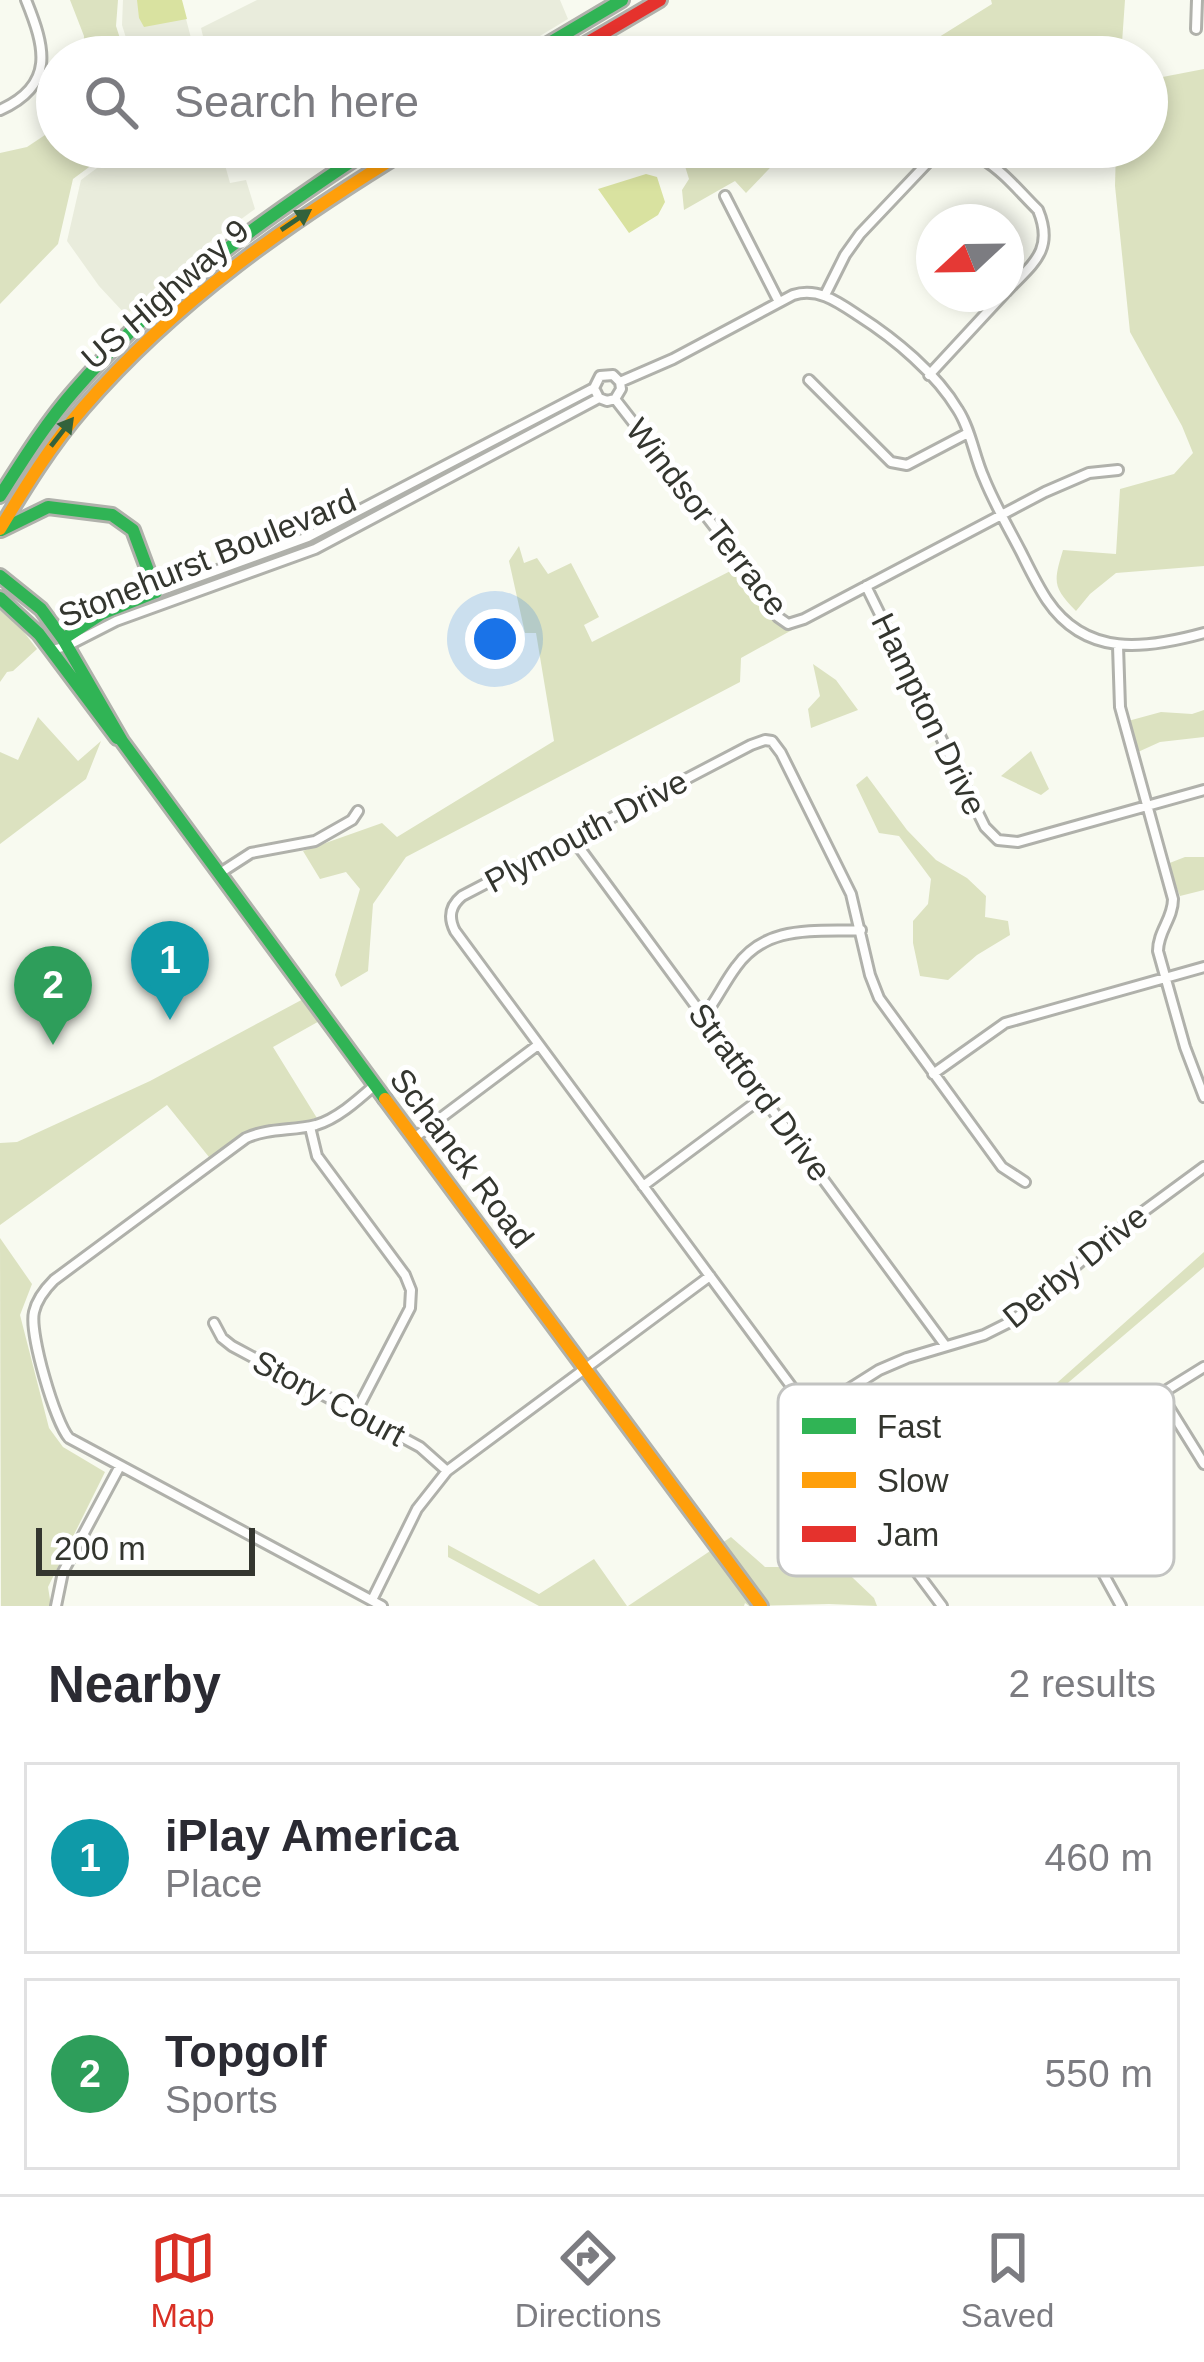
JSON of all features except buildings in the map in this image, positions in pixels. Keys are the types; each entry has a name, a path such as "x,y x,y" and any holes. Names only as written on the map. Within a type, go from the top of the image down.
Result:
{"main road":[{"path":"561,36 622,0"},
{"path":"599,36 662,0"},
{"name":"US Highway 9","path":"0,496 71,394 137,326 219,256 343,168"},
{"name":"US Highway 9","path":"0,530 61,432 135,350 283,228 379,168"},
{"path":"0,530 48,507 112,515 133,530 156,592"},
{"name":"Schanck Road","path":"0,576 41,609 122,741 761,1606"},
{"name":"Stonehurst Boulevard","path":"65,642 100,614 156,592"},
{"name":"Schanck Road","path":"0,598 52,650 122,741"}],"street":[{"path":"26,0 39,36"},
{"path":"1196,29 1197,0"},
{"path":"0,110 27,93 36,77"},
{"path":"923,168 850,246 825,295 890,338 956,405 982,476 1052,606 1084,633 1118,646 1156,646 1204,633"},
{"path":"994,168 1038,210 1043,221 1041,253 1024,272"},
{"path":"725,196 779,302"},
{"name":"Stonehurst Boulevard","path":"156,592 296,542 368,507 594,388 604,374 620,382 676,358 799,292 825,295"},
{"path":"929,375 987,312"},
{"path":"809,380 891,462 901,466 968,433"},
{"path":"594,388 607,401 620,393 620,382"},
{"name":"Stonehurst Boulevard","path":"52,650 116,621 315,549 599,398"},
{"name":"Windsor Terrace","path":"615,399 783,622 797,622 866,586"},
{"path":"866,586 1090,473 1118,470"},
{"path":"368,507 374,519"},
{"path":"206,575 210,588"},
{"name":"Hampton Drive","path":"866,586 993,837 1018,842 1204,790"},
{"path":"156,592 174,601"},
{"path":"1118,646 1120,706 1173,899 1158,943 1185,1047 1204,1097"},
{"name":"Plymouth Drive","path":"790,1384 454,931 450,916 462,896 767,740 782,753 845,882 879,998 1002,1167 1025,1182"},
{"path":"220,873 251,854 315,841 354,819 358,811"},
{"name":"Stratford Drive","path":"574,839 945,1345"},
{"path":"704,1016 739,962 764,941 793,932 861,930"},
{"path":"933,1074 1005,1023 1204,967"},
{"path":"414,1138 538,1045"},
{"path":"375,1085 327,1121 246,1138 55,1280 38,1300 33,1319 61,1429 74,1442 382,1606"},
{"path":"643,1186 763,1097"},
{"path":"310,1126 317,1156 405,1275 411,1290 408,1315 356,1412"},
{"name":"Derby Drive","path":"857,1384 879,1370 1014,1320 1110,1236 1204,1167"},
{"path":"373,1600 417,1510 447,1471 710,1276"},
{"name":"Story Court","path":"214,1323 232,1346 420,1447 447,1471"},
{"path":"1174,1385 1204,1367"},
{"path":"1174,1416 1204,1464"},
{"path":"56,1606 63,1572 120,1466"},
{"name":"Plymouth Drive","path":"920,1576 942,1606"},
{"path":"1104,1576 1120,1606"}],"shaded area":[{"path":"70,0 118,0 119,36 84,36"},
{"path":"123,0 181,0 190,36 125,36"},
{"path":"137,0 182,0 187,19 144,27"},
{"path":"257,0 560,0 568,19 540,36 203,36 201,28"},
{"path":"991,0 1125,0 1122,36 941,36 992,4"},
{"path":"1204,69 1204,566 1116,573 1076,611 1057,584 1063,550 1116,554 1120,489 1174,474 1193,453 1130,332 1115,186 1115,168 1168,168 1168,76"},
{"path":"36,141 36,168 88,168 73,179 58,244 0,304 0,153"},
{"path":"97,168 226,168 230,183 246,180 255,209 126,315 67,241 81,180"},
{"path":"686,168 770,168 746,193 735,181 684,210 682,190 689,179"},
{"path":"646,174 657,177 665,202 658,215 629,233 598,189"},
{"path":"519,546 524,563 537,558 548,574 571,563 599,617 584,625 592,642 744,564 792,630 741,658 740,682 406,857 373,904 368,971 341,987 335,975 360,889 346,872 320,879 303,851 382,823 397,837 554,741 536,633 525,633 509,561"},
{"path":"0,610 37,649 0,682"},
{"path":"813,664 836,680 858,710 811,728 808,709 820,696"},
{"path":"1204,710 1204,737 1160,742 1138,752 1128,721 1161,712"},
{"path":"38,717 78,761 101,741 86,779 0,844 0,752 18,760"},
{"path":"1031,751 1049,789 1041,795 1001,776"},
{"path":"867,776 936,860 986,896 985,917 1008,921 1010,935 948,980 920,976 913,921 928,904 931,879 899,836 879,833 856,785"},
{"path":"1204,857 1204,890 1180,896 1167,864"},
{"path":"307,997 323,1019 273,1047 320,1123 255,1134 213,1162 167,1105 0,1225 0,1143 17,1142 150,1081"},
{"path":"0,1238 32,1284 20,1315 49,1428 63,1447 105,1472 48,1587 51,1606 1,1606"},
{"path":"1204,1252 1204,1267 1067,1384 1056,1384"},
{"path":"731,1537 765,1567 778,1567 778,1576 851,1576 877,1606 628,1606"},
{"path":"448,1545 539,1594 594,1559 627,1606 539,1606 448,1557"}],"traffic: fast":[{"path":"561,36 622,0"},
{"path":"0,496 64,403 141,321 253,229 342,168"},
{"path":"1,530 48,507 112,515 133,530 156,592"},
{"path":"0,576 41,609 63,639 101,614 156,592"},
{"path":"0,598 39,634 117,738"},
{"path":"63,639 122,741 385,1099"}],"traffic: slow":[{"path":"0,529 71,422 157,332 279,234 379,168"},
{"path":"385,1099 761,1606"}],"traffic: jam":[{"path":"599,36 660,0"}],"place":[{"name":"iPlay America","path":"170,1020"},
{"name":"Topgolf","path":"53,1045"}]}
